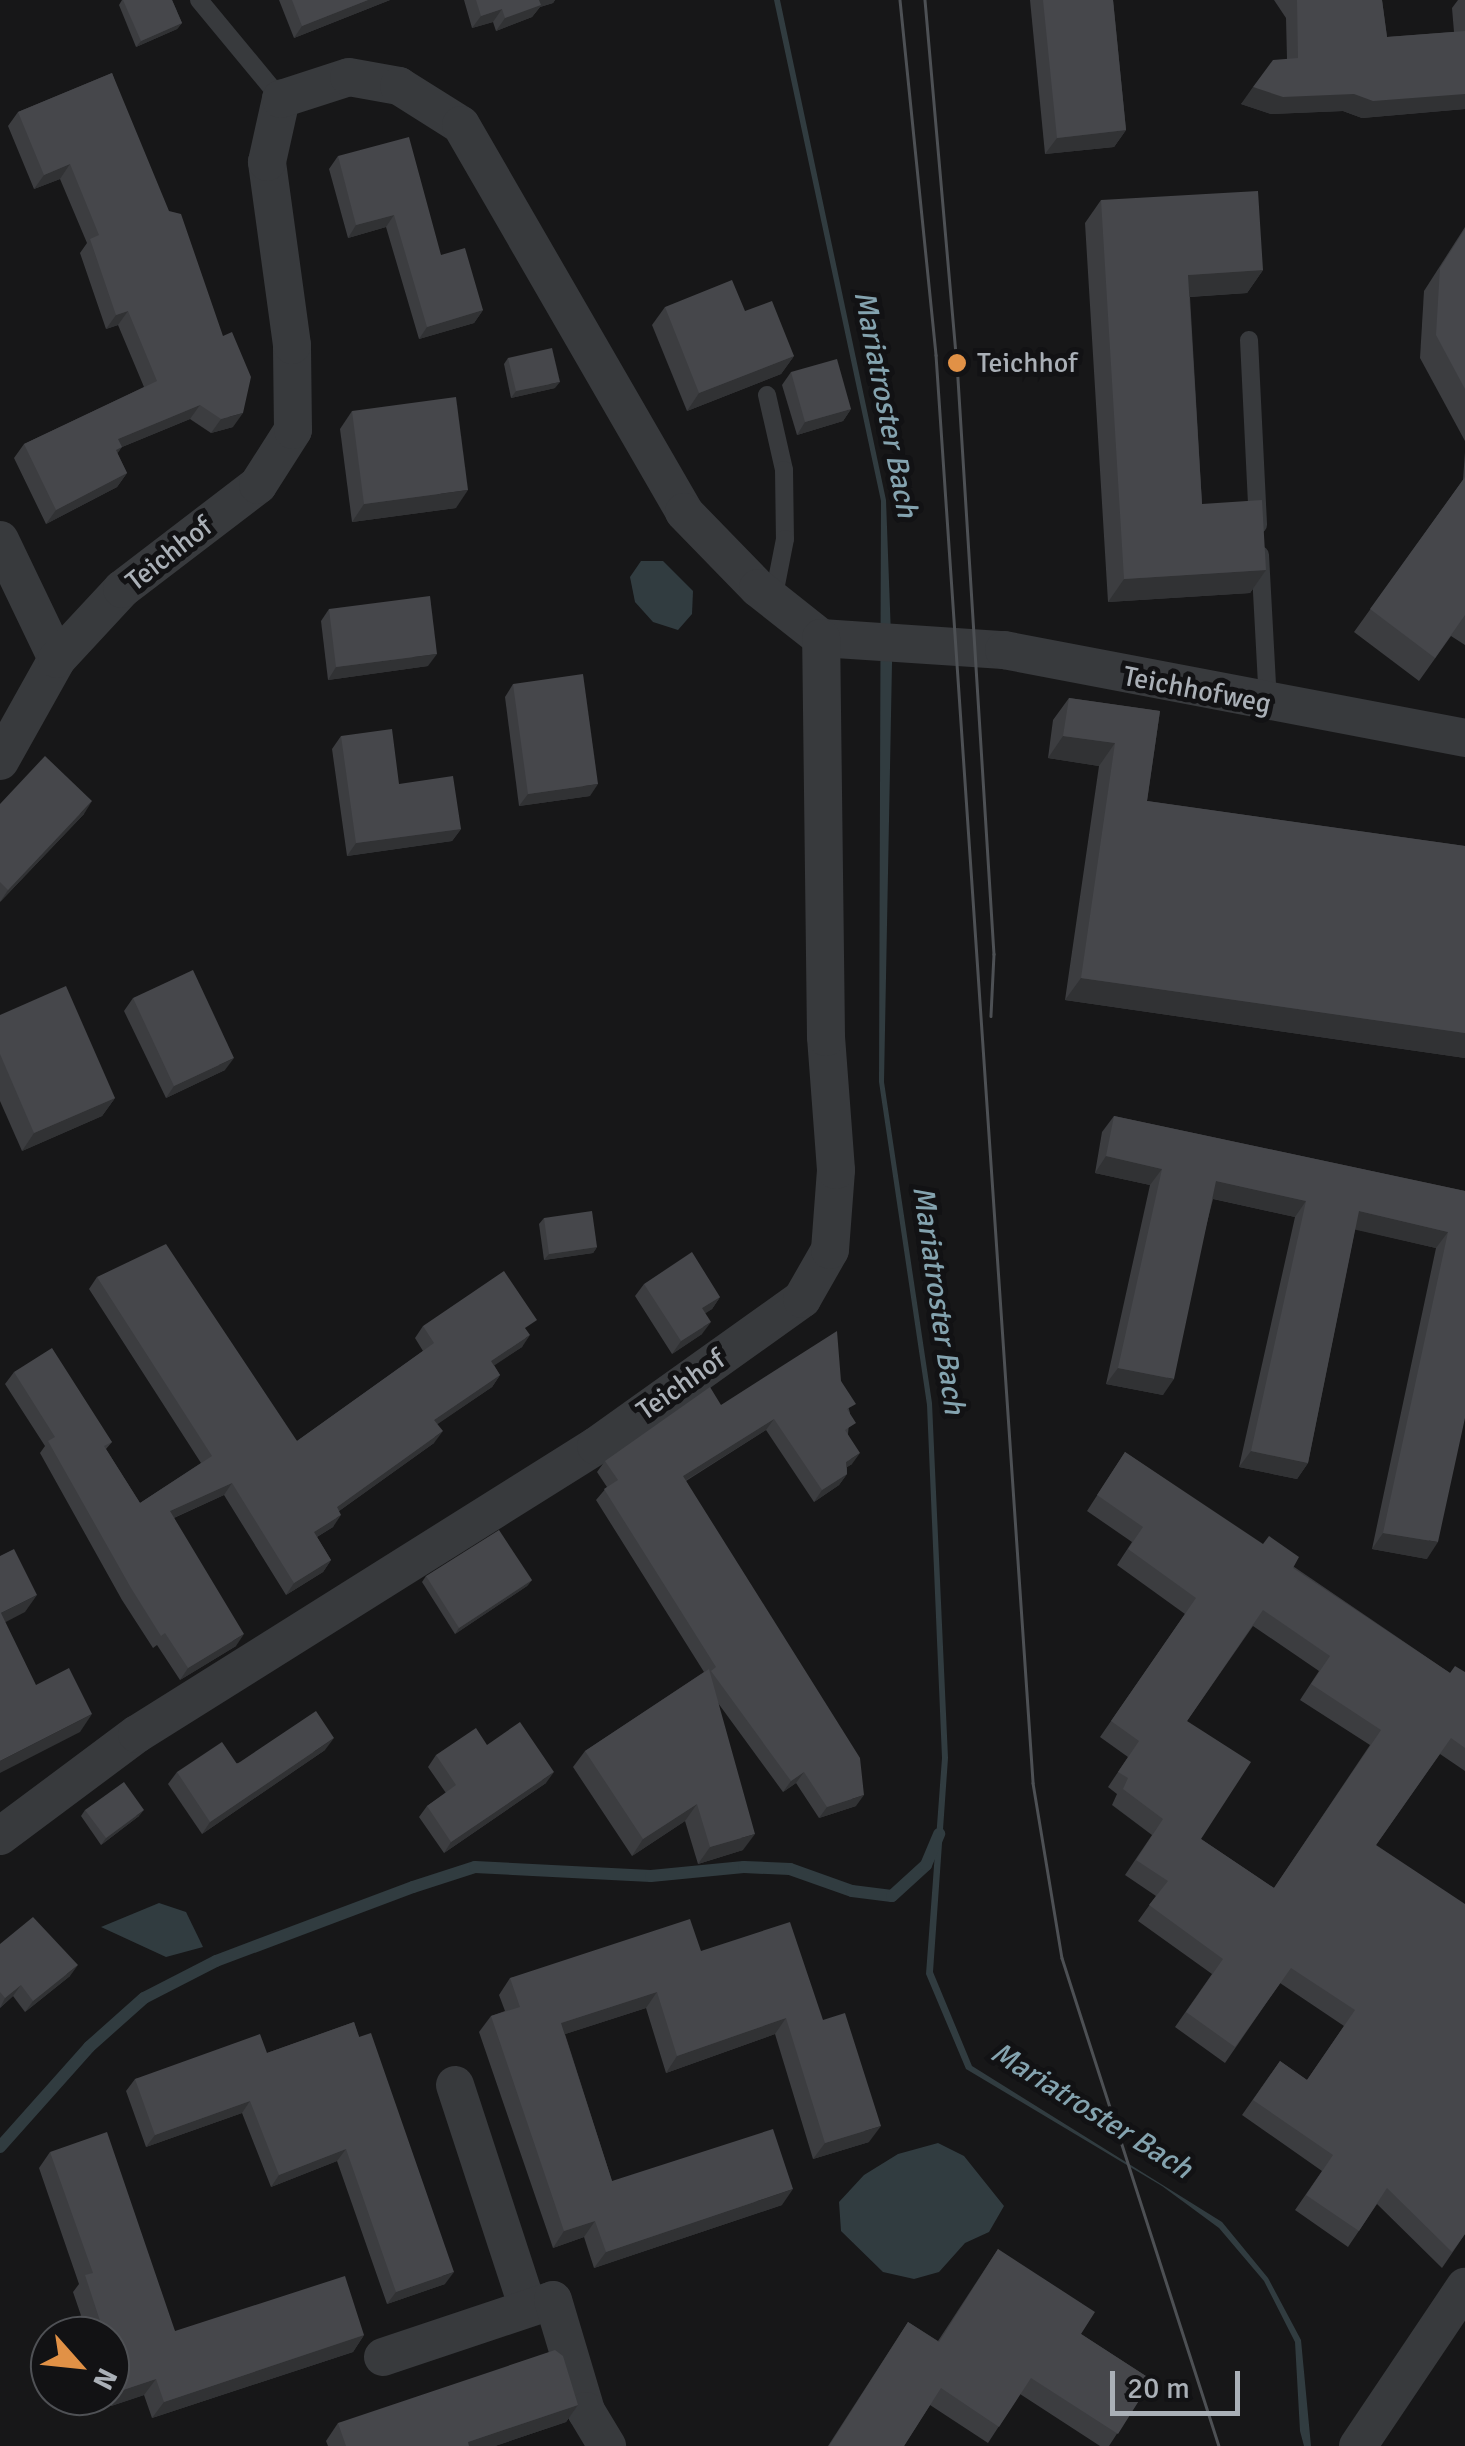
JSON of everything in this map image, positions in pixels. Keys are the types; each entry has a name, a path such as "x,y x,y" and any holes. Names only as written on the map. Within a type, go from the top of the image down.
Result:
{"street":[{"path":"280,100 349,77 399,86 461,125 684,512 774,600 838,637"},
{"name":"Teichhof","path":"0,761 57,659 122,590 258,485 293,430 292,345 267,162 280,100"},
{"path":"0,540 57,659"},
{"name":"Teichhof","path":"0,1836 137,1734 596,1446 802,1299 830,1250 836,1170 826,1037 838,637"},
{"name":"Teichhofweg","path":"838,637 1004,650 1268,705 1465,738"},
{"path":"455,2085 527,2305"},
{"path":"1358,2446 1465,2286"},
{"path":"383,2357 527,2305 552,2300 562,2321 586,2410 608,2446"}],"lane":[{"path":"198,0 280,100"},
{"path":"1249,340 1268,705"},
{"path":"766,395 784,470 785,539 774,600"}],"shaded area":[{"name":"Mariatroster Bach","path":"774,0 780,0 886,500 892,663 884,1082 932,1403 948,1758 933,1972 972,2066 1222,2222 1268,2278 1301,2340 1311,2446 1304,2446 1300,2431 1295,2342 1264,2281 1219,2228 1162,2186 966,2069 926,1974 942,1758 927,1405 879,1082 881,501"},
{"path":"641,561 663,561 693,591 692,614 678,630 653,622 635,602 630,577"},
{"path":"159,1903 186,1912 203,1947 166,1957 101,1927"},
{"path":"938,2143 964,2156 1004,2206 989,2232 965,2243 939,2272 914,2279 883,2272 841,2231 839,2202 864,2175 898,2154"}],"building":[{"path":"123,0 172,0 182,23 141,41"},
{"path":"292,0 368,0 302,26"},
{"path":"476,0 539,0 541,5 505,18 502,9 481,16"},
{"path":"1043,0 1113,0 1126,130 1057,138"},
{"path":"1297,0 1382,0 1387,37 1465,31 1465,94 1373,101 1354,94 1283,97 1253,87 1273,60 1298,58"},
{"path":"112,73 169,211 181,214 223,336 232,332 251,377 243,413 221,419 200,405 118,439 122,447 116,450 127,473 56,510 24,444 157,381 128,311 116,315 90,239 99,235 70,164 44,175 18,112"},
{"path":"409,137 441,255 465,248 483,310 427,327 394,215 356,225 338,156"},
{"path":"1258,191 1263,270 1188,275 1202,504 1262,500 1266,570 1124,579 1101,200"},
{"path":"1465,229 1465,389 1436,335 1440,268"},
{"path":"732,280 745,311 772,301 794,356 699,393 665,307"},
{"path":"552,348 560,382 516,391 508,358"},
{"path":"837,359 851,409 805,422 791,372"},
{"path":"456,397 468,490 364,504 352,411"},
{"path":"1465,477 1465,615 1435,658 1370,609"},
{"path":"430,596 437,654 336,667 329,609"},
{"path":"583,674 598,784 528,794 513,684"},
{"path":"1069,698 1160,711 1147,801 1465,846 1465,1033 1081,978 1115,743 1063,736"},
{"path":"392,729 399,784 453,776 461,829 356,843 341,736"},
{"path":"45,756 92,801 8,890 0,882 0,804"},
{"path":"193,970 234,1058 174,1086 133,998"},
{"path":"66,986 115,1098 34,1133 0,1054 0,1015"},
{"path":"1114,1116 1465,1191 1465,1418 1438,1542 1383,1533 1448,1232 1359,1211 1308,1463 1251,1451 1306,1201 1216,1181 1174,1379 1118,1368 1162,1169 1106,1156"},
{"path":"592,1211 597,1247 549,1254 544,1218"},
{"path":"166,1244 297,1441 434,1343 423,1326 504,1271 537,1320 525,1328 530,1335 491,1361 500,1375 434,1420 443,1431 337,1507 341,1515 314,1532 331,1560 294,1583 232,1483 170,1511 244,1634 188,1668 165,1633 161,1636 131,1588 48,1441 55,1437 14,1372 52,1348 112,1442 104,1446 140,1503 212,1456 97,1277"},
{"path":"692,1252 720,1297 702,1308 711,1322 681,1341 644,1284"},
{"path":"837,1331 841,1381 856,1404 847,1409 856,1423 845,1430 860,1453 846,1462 847,1474 822,1490 774,1419 683,1476 860,1758 864,1795 827,1807 804,1772 791,1781 711,1671 716,1667 604,1489 618,1480 605,1461 710,1387 721,1405"},
{"path":"1125,1452 1263,1544 1269,1536 1299,1557 1293,1568 1450,1673 1455,1666 1465,1672 1465,1748 1451,1738 1376,1845 1465,1904 1465,2234 1452,2252 1387,2188 1359,2231 1306,2195 1333,2155 1253,2100 1280,2061 1307,2080 1355,2010 1291,1968 1235,2047 1186,2012 1223,1959 1149,1905 1168,1881 1136,1860 1163,1819 1123,1789 1128,1778 1118,1772 1139,1741 1111,1721 1196,1598 1128,1549 1143,1527 1097,1495","holes":["1263,1610 1330,1656 1311,1684 1381,1730 1274,1888 1201,1839 1251,1762 1187,1721"]},
{"path":"499,1530 532,1580 459,1628 426,1576"},
{"path":"14,1549 37,1595 1,1613 36,1685 69,1668 92,1714 0,1761 0,1556"},
{"path":"709,1669 755,1834 710,1847 697,1804 643,1839 585,1751"},
{"path":"316,1711 334,1738 210,1822 177,1772 222,1742 237,1764"},
{"path":"520,1722 554,1772 451,1842 427,1806 456,1785 436,1755 476,1728 487,1745"},
{"path":"124,1782 144,1810 106,1838 85,1810"},
{"path":"33,1917 78,1965 33,2001 21,1985 5,1998 0,1992 0,1944"},
{"path":"690,1919 701,1951 790,1922 823,2020 845,2013 881,2126 825,2143 786,2018 677,2056 657,1992 561,2023 612,2181 773,2129 793,2189 606,2252 595,2221 564,2231 491,2016 520,2007 510,1978"},
{"path":"354,2022 359,2037 371,2033 454,2272 396,2292 346,2149 279,2175 250,2101 155,2135 135,2079 260,2034 267,2053"},
{"path":"107,2132 175,2331 345,2276 364,2335 164,2402 156,2379 130,2388 130,2316 98,2316 85,2275 93,2273 50,2152"},
{"path":"998,2249 1095,2312 1081,2334 1152,2380 1118,2434 1031,2378 999,2427 941,2388 904,2446 829,2446 908,2322 939,2342"},
{"path":"555,2350 563,2356 578,2405 468,2442 469,2446 346,2446 338,2423"}],"waterway":[{"path":"0,2147 89,2047 144,1998 216,1961 413,1887 475,1867 651,1876 744,1867 790,1869 852,1891 892,1896 926,1865 939,1834"}],"tram line":[{"path":"900,0 936,355 1033,1783 1062,1958 1219,2446"},
{"path":"925,0 957,363 994,954 991,1016"}],"place":[{"name":"Teichhof","path":"957,363"}]}
